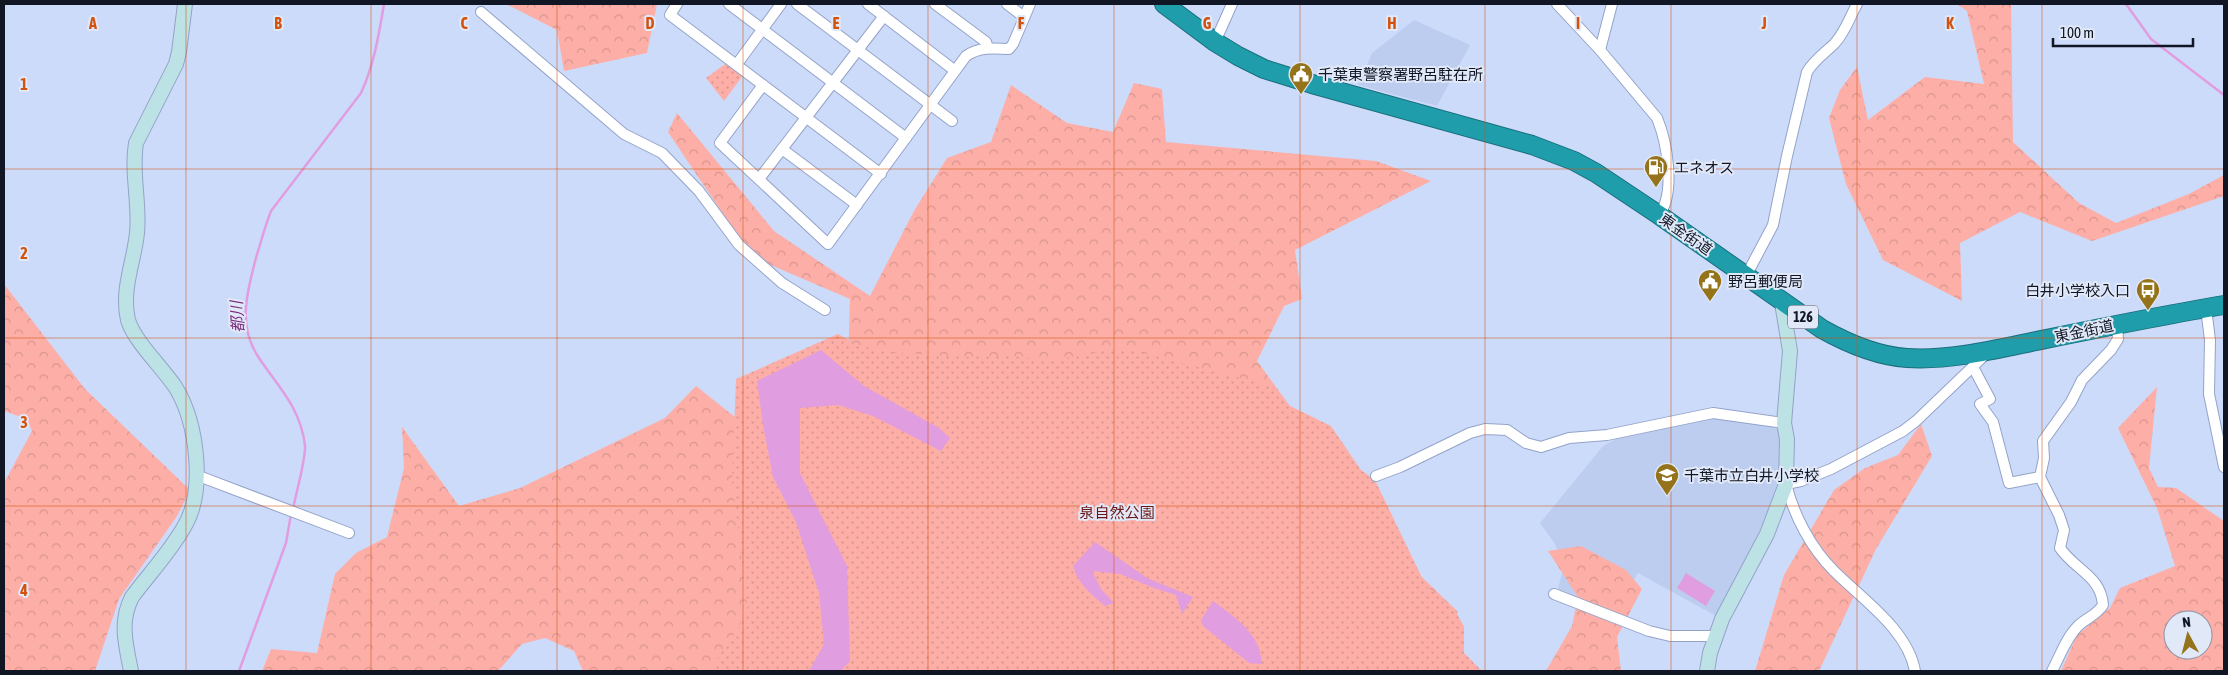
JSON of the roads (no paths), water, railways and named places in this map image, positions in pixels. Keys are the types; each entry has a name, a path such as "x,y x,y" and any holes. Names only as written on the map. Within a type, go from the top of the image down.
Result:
{"highway":[{"name":"東金街道","path":"1164,4 1215,42 1238,56 1287,77 1554,152 1596,173 1659,214 1782,303 1845,342 1905,358 1929,358 1990,351 2224,305"}],"street":[{"path":"131,671 123,631 126,608 132,597 184,527 193,499 196,475 193,438 184,403 176,388 132,327 126,309 125,294 137,233 134,156 136,142 176,64 185,4"},
{"path":"677,4 670,15 881,174"},
{"path":"729,4 906,138"},
{"path":"737,64 782,4"},
{"path":"796,4 952,121"},
{"path":"868,4 954,70"},
{"path":"935,4 986,42 988,48"},
{"path":"1007,4 1024,17"},
{"path":"763,85 720,143 828,244 881,174 954,70 966,56 974,51 988,48 1009,49 1013,44 1030,4"},
{"path":"1215,42 1232,4"},
{"path":"1557,4 1645,102 1661,127 1669,177 1664,208 1659,214"},
{"path":"1600,50 1612,4"},
{"path":"1746,276 1773,225 1786,156 1807,72 1812,63 1840,35 1857,4"},
{"path":"481,12 624,134 662,153 699,190 739,245 782,283 825,310"},
{"path":"759,179 884,16"},
{"path":"782,149 857,205"},
{"path":"1782,303 1790,351 1784,423 1787,439 1786,484 1790,502 1815,549 1835,572 1873,607 1904,643 1911,655 1915,671"},
{"path":"2224,314 2206,308 2210,340 2209,394 2224,467"},
{"path":"2052,671 2080,624 2100,610 2103,605 2100,590 2095,582 2060,548 2064,530 2059,515 2040,477 2044,458 2043,441 2071,402 2082,380 2111,350 2118,339 2116,325"},
{"path":"1786,484 1801,481 1831,469 1903,431 1990,351"},
{"path":"1973,367 1990,399 1980,404 1993,422 2009,483 2040,477"},
{"path":"1376,476 1400,467 1470,433 1485,429 1507,430 1526,443 1541,447 1569,438 1607,435 1714,413 1784,423"},
{"path":"196,475 349,533"},
{"path":"1707,671 1715,636 1722,619 1767,534 1786,484"},
{"path":"1554,594 1570,602 1610,614 1648,630 1670,636 1715,636"}],"waterway":[{"name":"都川","path":"293,509 305,445 299,420 294,409 252,346 246,321 247,296 256,258 271,211 361,93 373,60 384,4"},
{"path":"2126,4 2151,39 2224,95"},
{"name":"都川","path":"239,671 286,543 291,514"}],"place":[{"name":"千葉東警察署野呂駐在所","path":"1301,95"},
{"name":"エネオス","path":"1656,188"},
{"name":"野呂郵便局","path":"1710,302"},
{"name":"白井小学校入口","path":"2148,311"},
{"name":"千葉市立白井小学校","path":"1667,496"}],"park label":[{"name":"泉自然公園","path":"1117,512"}]}
